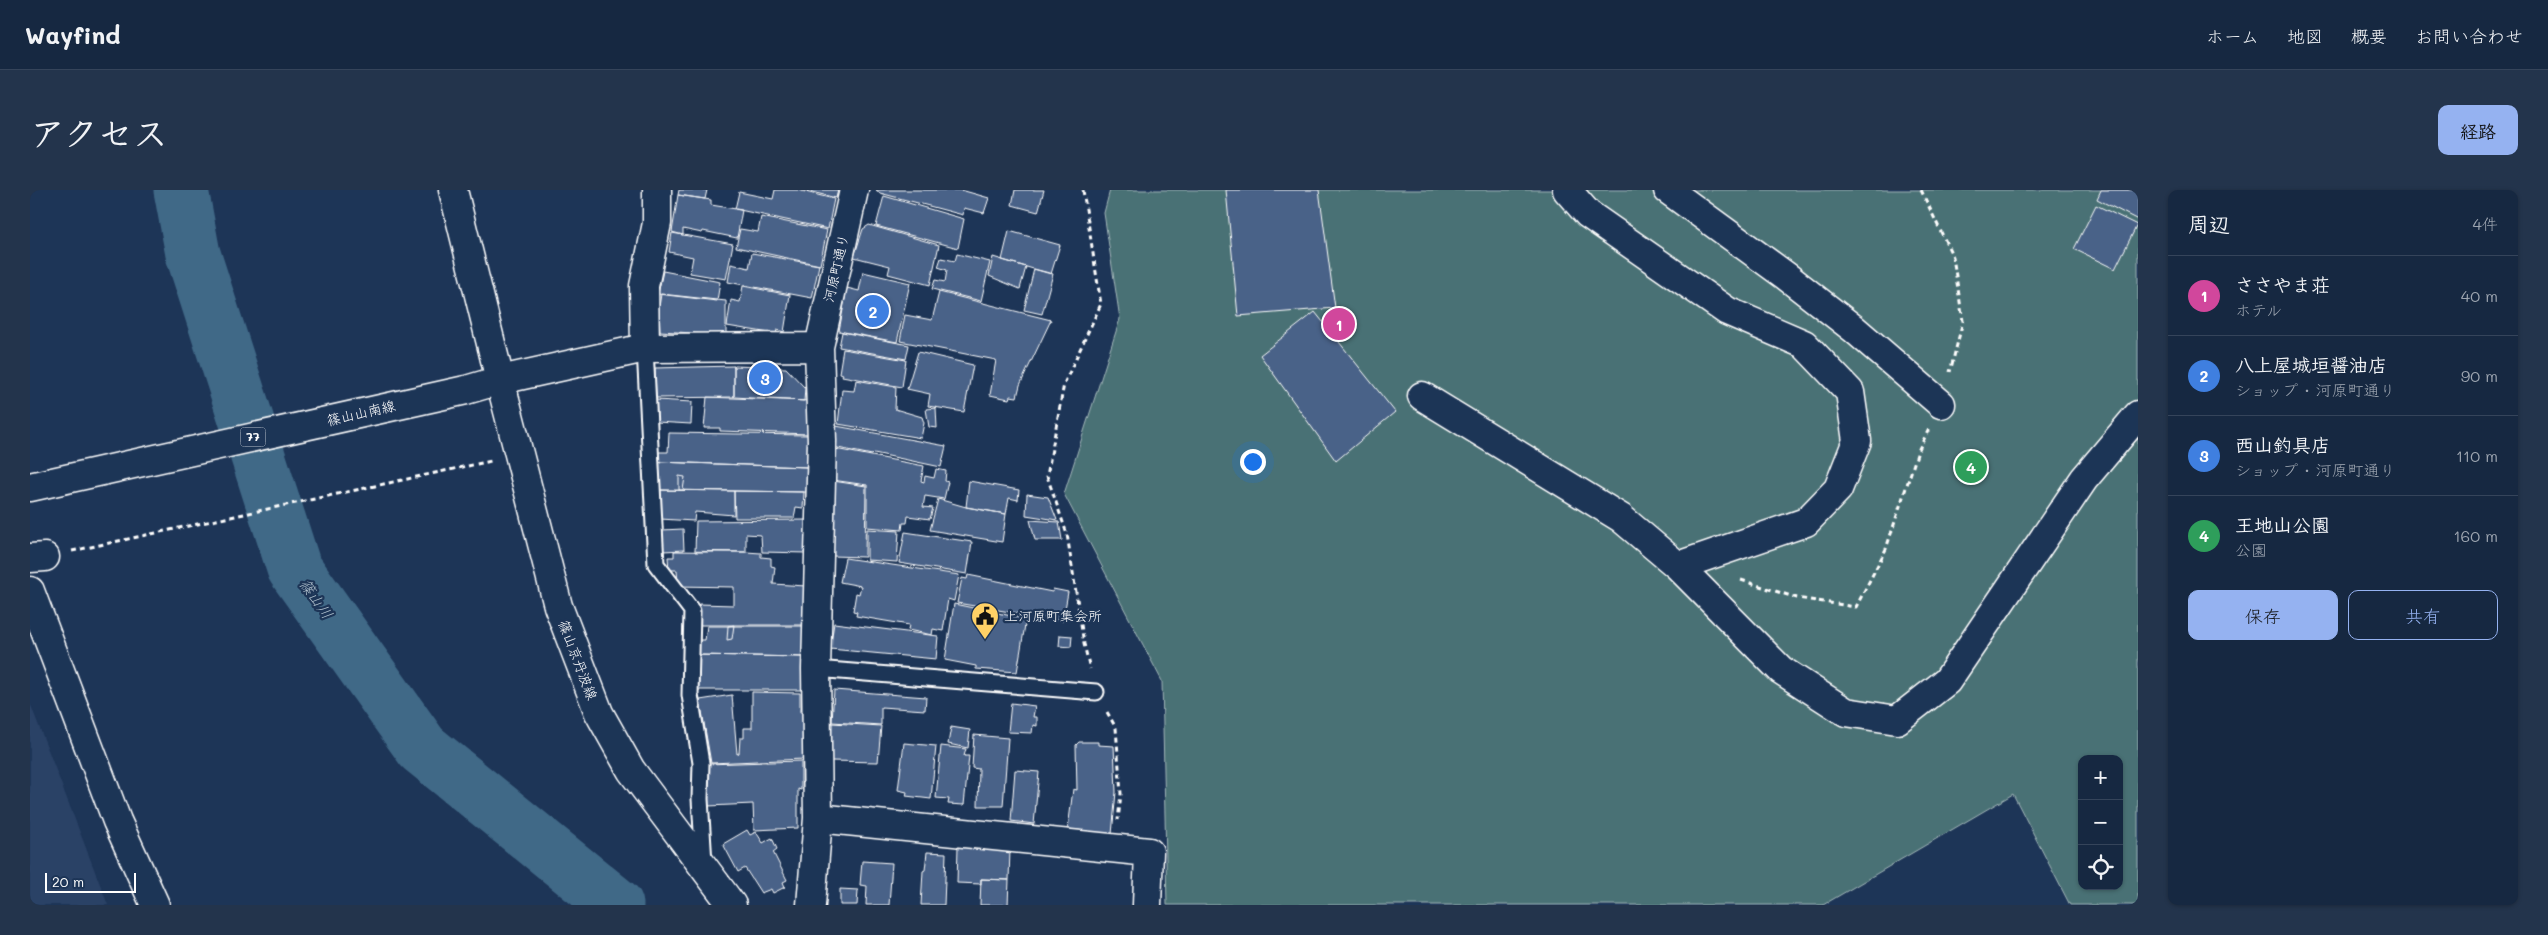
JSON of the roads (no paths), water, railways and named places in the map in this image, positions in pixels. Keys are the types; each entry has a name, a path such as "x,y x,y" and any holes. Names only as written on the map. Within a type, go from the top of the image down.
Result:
{"street":[{"path":"453,190 500,380"},
{"path":"645,348 644,286 657,223 657,190"},
{"name":"河原町通り","path":"811,905 818,818 816,669 822,441 819,346 854,190"},
{"path":"1567,190 1588,214 1727,311 1804,344 1850,392 1857,441 1838,489 1806,522 1678,566"},
{"path":"1668,190 1794,282 1854,329 1941,404"},
{"name":"篠山山南線","path":"35,486 645,348 819,346"},
{"name":"篠山京丹波線","path":"500,380 558,606 598,713 631,770 704,871 732,905"},
{"path":"1422,396 1622,518 1678,566 1781,670 1846,712 1896,720 1947,681 2084,479 2138,415"},
{"path":"30,591 118,821 155,905"},
{"path":"818,818 1149,852 1147,905"}],"lane":[{"path":"645,348 656,564 692,611 690,695 701,763 700,800 704,871"},
{"path":"816,669 1096,692"}],"waterway":[{"name":"篠山川","path":"181,190 193,254 294,568 422,748 616,905"}],"place":[{"name":"八上屋城垣醤油店","path":"873,311"},
{"name":"ささやま荘","path":"1339,324"},
{"name":"西山釣具店","path":"765,378"},
{"name":"王地山公園","path":"1971,467"},
{"name":"上河原町集会所","path":"985,640"}]}
